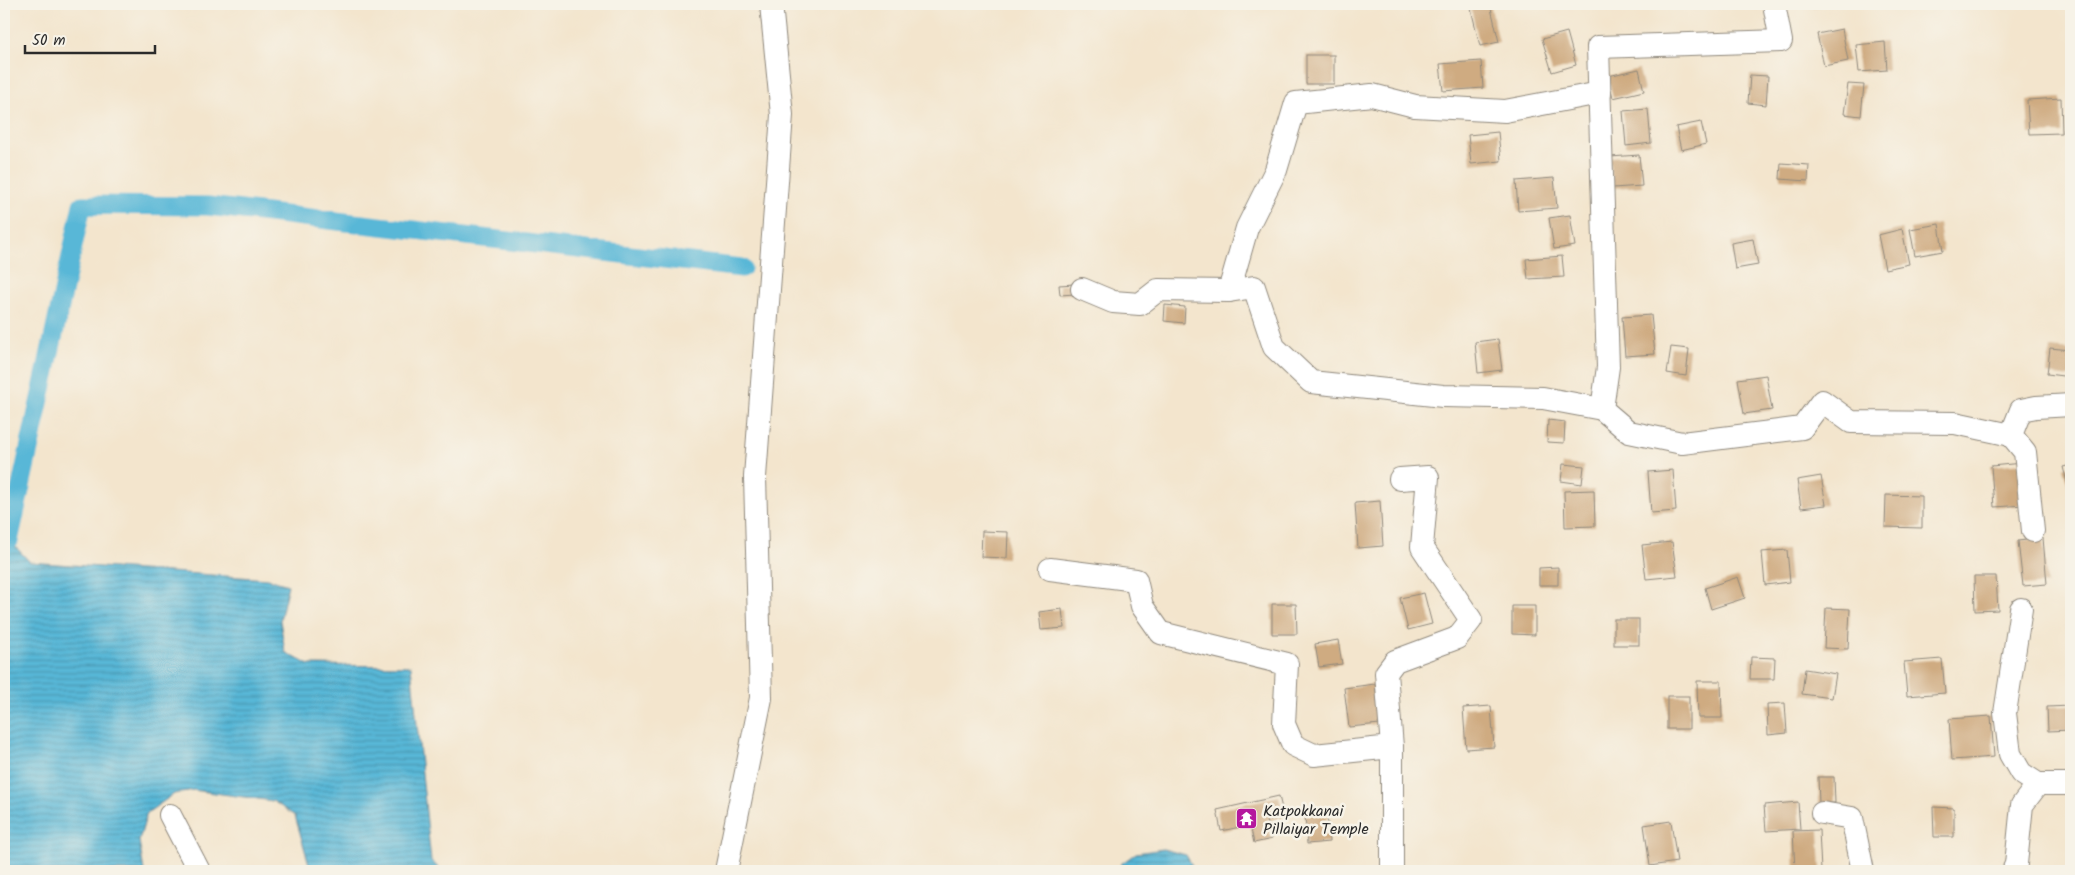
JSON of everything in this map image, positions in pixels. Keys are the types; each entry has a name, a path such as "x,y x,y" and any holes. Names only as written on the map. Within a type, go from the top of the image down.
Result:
{"street":[{"path":"726,871 762,698 755,477 782,115 771,4"},
{"path":"1602,410 1608,367 1598,46 1781,41 1774,4"},
{"path":"1229,291 1247,228 1276,170 1296,103 1372,95 1415,106 1505,111 1600,93"},
{"path":"1082,289 1112,302 1140,304 1158,290 1229,291 1254,286 1274,347 1311,382 1443,396 1543,398 1602,410 1629,432 1682,443 1802,428 1822,401 1851,422 1955,423 2011,435 2025,452 2033,531"},
{"path":"2011,435 2021,410 2071,405"},
{"path":"1392,871 1392,747 1386,673 1395,661 1457,638 1471,620 1422,547 1428,477 1400,479"},
{"path":"1050,569 1136,580 1142,606 1161,633 1287,664 1284,724 1293,746 1314,755 1392,747"},
{"path":"2021,609 2005,713 2010,754 2021,773 2038,784 2071,784"},
{"path":"2013,871 2016,864 2022,805 2038,784"},
{"path":"1822,812 1852,818 1862,871"},
{"path":"170,815 199,871"}],"water":[{"path":"4,535 30,562 268,579 288,585 280,620 285,652 309,665 411,666 431,861 442,871 311,871 295,816 273,801 193,790 174,794 147,813 139,841 144,871 4,871"},
{"path":"1163,849 1186,855 1195,871 1120,871 1121,864 1136,853"}],"building":[{"path":"1490,4 1499,42 1480,46 1471,9"},
{"path":"1811,4 1831,4 1831,5 1811,7"},
{"path":"1842,29 1848,61 1824,66 1817,34"},
{"path":"1567,32 1576,65 1552,72 1542,39"},
{"path":"1885,42 1887,70 1859,72 1856,45"},
{"path":"1306,55 1334,55 1334,84 1306,84"},
{"path":"1481,61 1483,88 1443,91 1440,64"},
{"path":"1639,69 1644,91 1613,98 1608,76"},
{"path":"1750,75 1768,76 1766,105 1748,103"},
{"path":"1848,84 1864,85 1861,116 1844,114"},
{"path":"2061,98 2062,133 2029,134 2027,100"},
{"path":"1648,109 1651,143 1626,146 1623,111"},
{"path":"1701,122 1706,144 1681,150 1676,127"},
{"path":"1498,132 1501,161 1471,164 1468,135"},
{"path":"1639,155 1642,186 1613,188 1610,157"},
{"path":"1781,163 1809,165 1808,181 1780,179"},
{"path":"1554,178 1557,208 1518,211 1516,181"},
{"path":"1570,215 1575,246 1554,249 1549,218"},
{"path":"1939,224 1943,251 1915,256 1910,229"},
{"path":"1902,229 1909,264 1885,269 1878,235"},
{"path":"1753,239 1758,265 1735,269 1731,243"},
{"path":"1562,256 1564,277 1528,279 1526,259"},
{"path":"1074,284 1075,294 1060,295 1059,285"},
{"path":"1165,305 1185,307 1184,323 1164,321"},
{"path":"1651,315 1655,354 1625,356 1622,317"},
{"path":"1498,339 1502,370 1478,373 1475,342"},
{"path":"1671,347 1689,349 1686,376 1667,373"},
{"path":"2050,348 2071,350 2071,377 2047,374"},
{"path":"1766,375 1772,410 1744,414 1738,379"},
{"path":"1548,420 1565,422 1564,443 1547,442"},
{"path":"2022,463 2025,505 1994,507 1991,466"},
{"path":"1563,464 1584,466 1582,484 1561,481"},
{"path":"2071,465 2071,490 2069,490 2063,467"},
{"path":"1673,470 1676,511 1651,513 1648,472"},
{"path":"1821,476 1826,505 1801,508 1797,480"},
{"path":"1594,490 1595,526 1565,527 1564,491"},
{"path":"1886,495 1922,496 1922,528 1885,527"},
{"path":"1380,501 1383,546 1358,548 1355,503"},
{"path":"982,531 1008,532 1007,558 981,557"},
{"path":"2043,538 2047,584 2023,586 2018,541"},
{"path":"1672,542 1677,576 1646,579 1642,545"},
{"path":"1787,550 1790,582 1765,585 1762,552"},
{"path":"1558,567 1558,585 1539,585 1539,568"},
{"path":"1974,576 1996,576 1998,610 1975,611"},
{"path":"1738,577 1745,598 1711,609 1705,588"},
{"path":"1424,593 1432,624 1408,630 1400,598"},
{"path":"1272,604 1296,604 1297,634 1272,634"},
{"path":"1512,606 1535,606 1535,635 1512,634"},
{"path":"1826,608 1850,609 1848,649 1824,648"},
{"path":"1062,609 1064,628 1041,630 1039,612"},
{"path":"1614,619 1639,619 1639,645 1614,645"},
{"path":"1338,640 1342,664 1319,667 1315,644"},
{"path":"1751,657 1775,658 1774,679 1750,679"},
{"path":"1942,659 1945,693 1907,696 1904,662"},
{"path":"1805,669 1836,674 1832,698 1802,694"},
{"path":"1697,681 1721,681 1722,718 1698,718"},
{"path":"1375,684 1380,724 1349,727 1344,688"},
{"path":"1667,696 1689,696 1689,729 1667,729"},
{"path":"1785,703 1787,733 1768,735 1767,704"},
{"path":"1491,706 1494,747 1466,749 1463,708"},
{"path":"2071,706 2071,730 2048,731 2047,707"},
{"path":"1991,716 1994,757 1952,760 1949,719"},
{"path":"1818,777 1834,777 1835,803 1819,803"},
{"name":"Katpokkanai Pillaiyar Temple","path":"1279,796 1284,817 1267,821 1272,839 1254,843 1250,825 1221,831 1217,810"},
{"path":"1798,802 1800,829 1766,831 1764,805"},
{"path":"1933,807 1954,808 1954,837 1934,837"},
{"path":"1327,812 1329,842 1307,844 1305,814"},
{"path":"1671,821 1677,862 1650,866 1644,825"},
{"path":"1819,830 1821,871 1795,871 1793,831"}],"waterway":[{"path":"9,541 82,205 208,206 742,268"}],"place":[{"name":"Katpokkanai Pillaiyar Temple","path":"1247,819"}]}
